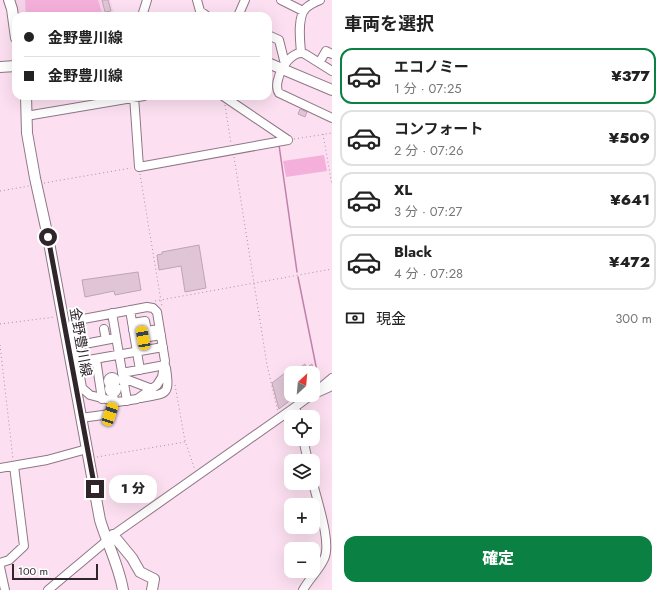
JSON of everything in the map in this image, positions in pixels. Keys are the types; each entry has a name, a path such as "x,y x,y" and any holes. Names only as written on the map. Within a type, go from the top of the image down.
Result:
{"main road":[{"path":"9,0 12,12"},
{"path":"272,64 283,66 332,90"},
{"path":"0,67 12,66"},
{"name":"金野豊川線","path":"26,100 27,133 36,185 63,316 100,520 110,538 123,590"},
{"name":"金野豊川線","path":"110,538 132,558 140,572 153,577 152,590"}],"street":[{"path":"143,12 147,0"},
{"path":"197,0 201,12"},
{"path":"240,12 244,0"},
{"path":"281,0 303,11"},
{"path":"301,52 300,22 303,11 307,6 320,0"},
{"path":"272,37 279,40 283,66 276,88 279,94 332,118"},
{"path":"320,63 326,51 332,54"},
{"path":"301,52 332,71"},
{"path":"283,66 297,53 301,52"},
{"path":"26,116 117,100"},
{"path":"134,100 139,167 288,140"},
{"path":"224,100 288,140"},
{"path":"147,307 153,308 156,312 168,384 167,390 160,394 127,401 114,402 90,395 83,390 74,346 72,326 75,321 79,319 127,310 147,307"},
{"path":"127,310 132,326 134,352"},
{"path":"127,310 134,352 140,370"},
{"path":"112,313 127,401"},
{"path":"79,319 82,333"},
{"path":"132,326 141,328 143,338 160,332"},
{"path":"104,329 106,340"},
{"path":"74,346 116,338"},
{"path":"77,362 163,347"},
{"path":"96,359 102,399"},
{"path":"123,376 165,363"},
{"path":"137,399 159,383 165,363"},
{"path":"123,376 152,389"},
{"path":"320,388 332,378"},
{"path":"126,392 137,383"},
{"path":"320,391 332,386"},
{"path":"81,418 110,414 114,402 113,389"},
{"path":"48,590 110,538 302,402"},
{"path":"0,468 88,454"},
{"path":"0,563 9,560 24,546 14,466"},
{"path":"303,590 324,560 326,550 326,540 315,490"},
{"path":"0,566 5,590"}],"path":[{"path":"224,100 267,365 279,418"},
{"path":"288,140 332,133"},
{"path":"323,134 332,185"},
{"path":"0,191 139,167 161,299 332,269"},
{"path":"0,324 63,316"},
{"path":"0,345 14,466"},
{"path":"88,454 185,441 197,475"}],"shaded area":[{"path":"11,0 110,0 114,12 15,12"},
{"path":"25,0 98,0 102,12 26,12"},
{"path":"324,155 327,171 286,177 283,161"}],"building":[{"path":"102,0 108,0 111,11 105,12"},
{"path":"300,109 307,112 305,117 298,114"},
{"path":"199,245 206,288 185,292 181,266 159,270 157,255 162,254 162,252"},
{"path":"138,272 141,290 115,295 114,291 85,297 82,280"},
{"path":"284,374 284,402 288,402 279,409 272,383"}],"waterway":[{"path":"279,145 297,272"},
{"path":"298,277 316,366"}],"route":[{"path":"48,237 95,489"}]}
